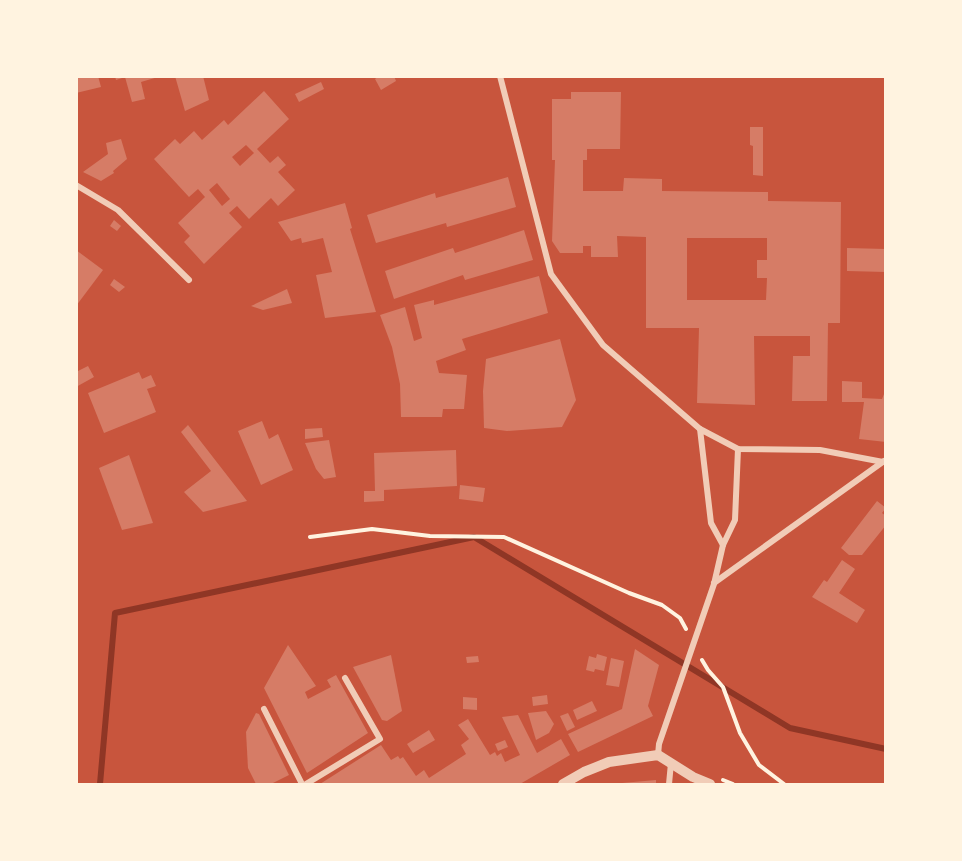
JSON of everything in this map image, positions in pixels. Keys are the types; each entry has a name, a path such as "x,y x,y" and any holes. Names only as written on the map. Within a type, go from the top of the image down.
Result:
{"street":[{"path":"500,76 551,274 603,345 700,429 738,449 820,450 884,461"},
{"path":"76,185 118,210 189,280"},
{"path":"700,429 711,523 723,545"},
{"path":"659,749 714,584 723,545 735,520 738,449"},
{"path":"714,584 884,461"},
{"path":"306,784 380,739 345,678"},
{"path":"264,709 302,784"},
{"path":"659,749 671,762 693,777 710,784"},
{"path":"563,784 609,762 659,749"},
{"path":"669,784 671,762"}],"path":[{"path":"310,537 372,529 430,536 504,537 629,593 662,605 680,618"},
{"path":"708,669 723,687 740,733 759,765 784,784"}],"building":[{"path":"76,76 98,76 101,87 76,93"},
{"path":"115,76 158,77 141,82 145,99 132,102 125,77 116,80"},
{"path":"175,76 203,76 209,100 185,111"},
{"path":"379,76 394,76 396,81 381,90 375,79"},
{"path":"321,82 324,89 299,102 295,94"},
{"path":"264,91 289,119 257,149 270,163 278,156 286,165 278,172 295,190 278,206 271,198 249,219 237,206 229,213 242,227 204,264 184,242 190,236 178,223 205,197 198,189 189,197 154,159 175,139 180,144 194,131 202,140 224,120 228,125","holes":["246,145 254,153 240,166 232,157","217,183 230,199 222,206 209,190"]},
{"path":"571,92 621,92 620,149 587,149 587,160 583,160 583,191 623,191 624,178 662,179 662,191 768,192 768,201 841,202 840,323 828,323 827,401 792,401 793,356 810,356 810,336 754,336 755,405 697,403 699,328 646,328 646,237 617,236 618,257 591,257 591,246 583,246 583,253 560,253 552,241 555,160 552,160 552,99 571,99","holes":["687,238 767,238 767,260 757,260 757,278 767,278 766,300 687,300"]},
{"path":"750,127 763,127 763,176 753,175 753,146 750,145"},
{"path":"121,139 127,159 113,171 114,173 101,181 83,172 108,154 106,143"},
{"path":"508,177 516,207 447,227 446,223 376,243 367,215 435,193 436,198"},
{"path":"345,203 352,228 350,229 376,312 325,318 316,275 332,272 323,238 302,243 301,238 291,241 278,222"},
{"path":"114,220 121,226 117,231 110,226"},
{"path":"524,230 533,260 465,280 463,275 394,299 385,271 453,248 455,253"},
{"path":"847,248 886,249 886,272 847,271"},
{"path":"76,250 103,270 76,306"},
{"path":"539,276 548,313 462,339 466,350 436,361 439,373 467,375 464,409 443,409 442,417 401,417 400,384 392,347 380,315 405,307 414,341 422,338 414,305 434,300 434,305"},
{"path":"114,279 125,287 119,292 110,285"},
{"path":"287,289 292,303 263,310 251,306"},
{"path":"560,339 576,400 562,427 507,431 484,428 483,391 486,359"},
{"path":"88,366 94,377 76,387 76,372"},
{"path":"139,372 142,379 151,375 156,386 147,389 156,412 104,433 88,393"},
{"path":"842,381 862,382 862,398 882,399 886,389 886,442 859,439 864,402 842,402"},
{"path":"262,421 269,439 278,434 293,470 261,485 238,431"},
{"path":"188,425 247,501 203,512 184,492 211,471 181,432"},
{"path":"322,428 323,437 305,439 305,429"},
{"path":"329,440 336,477 324,479 316,469 305,443"},
{"path":"456,450 457,486 384,490 384,501 364,502 364,491 375,491 374,453"},
{"path":"129,455 153,523 122,530 99,468"},
{"path":"460,485 485,488 483,502 459,499"},
{"path":"877,501 886,508 882,513 886,516 886,525 862,555 849,555 841,548"},
{"path":"842,560 855,569 839,593 865,610 857,623 812,597 824,580 827,582"},
{"path":"288,645 316,686 305,692 308,699 331,687 327,680 336,675 368,733 307,773 264,688"},
{"path":"635,649 659,665 648,706 653,716 578,752 568,734 622,709"},
{"path":"597,654 607,657 604,671 586,670 589,656 596,658"},
{"path":"391,655 402,711 387,721 382,720 353,667"},
{"path":"478,656 479,662 467,663 466,657"},
{"path":"611,658 624,661 619,687 606,685"},
{"path":"547,695 548,704 533,706 532,697"},
{"path":"463,697 477,698 477,710 463,709"},
{"path":"592,701 597,711 577,720 573,710"},
{"path":"546,711 554,724 549,733 536,740 528,713"},
{"path":"256,713 259,714 289,775 271,784 256,784 248,768 246,732"},
{"path":"568,713 575,727 567,731 560,716"},
{"path":"518,715 537,753 561,739 570,755 520,784 320,784 381,745 391,760 398,756 400,759 403,757 416,776 424,770 429,778 466,754 461,745 469,739 458,725 468,719 490,755 495,752 497,756 501,753 505,762 520,755 502,717"},
{"path":"429,730 435,740 413,753 407,744"},
{"path":"505,740 508,747 498,751 495,744"},
{"path":"656,780 656,784 622,784 622,783"}],"waterway":[{"path":"100,784 115,613 474,537 790,728 886,749"}]}
